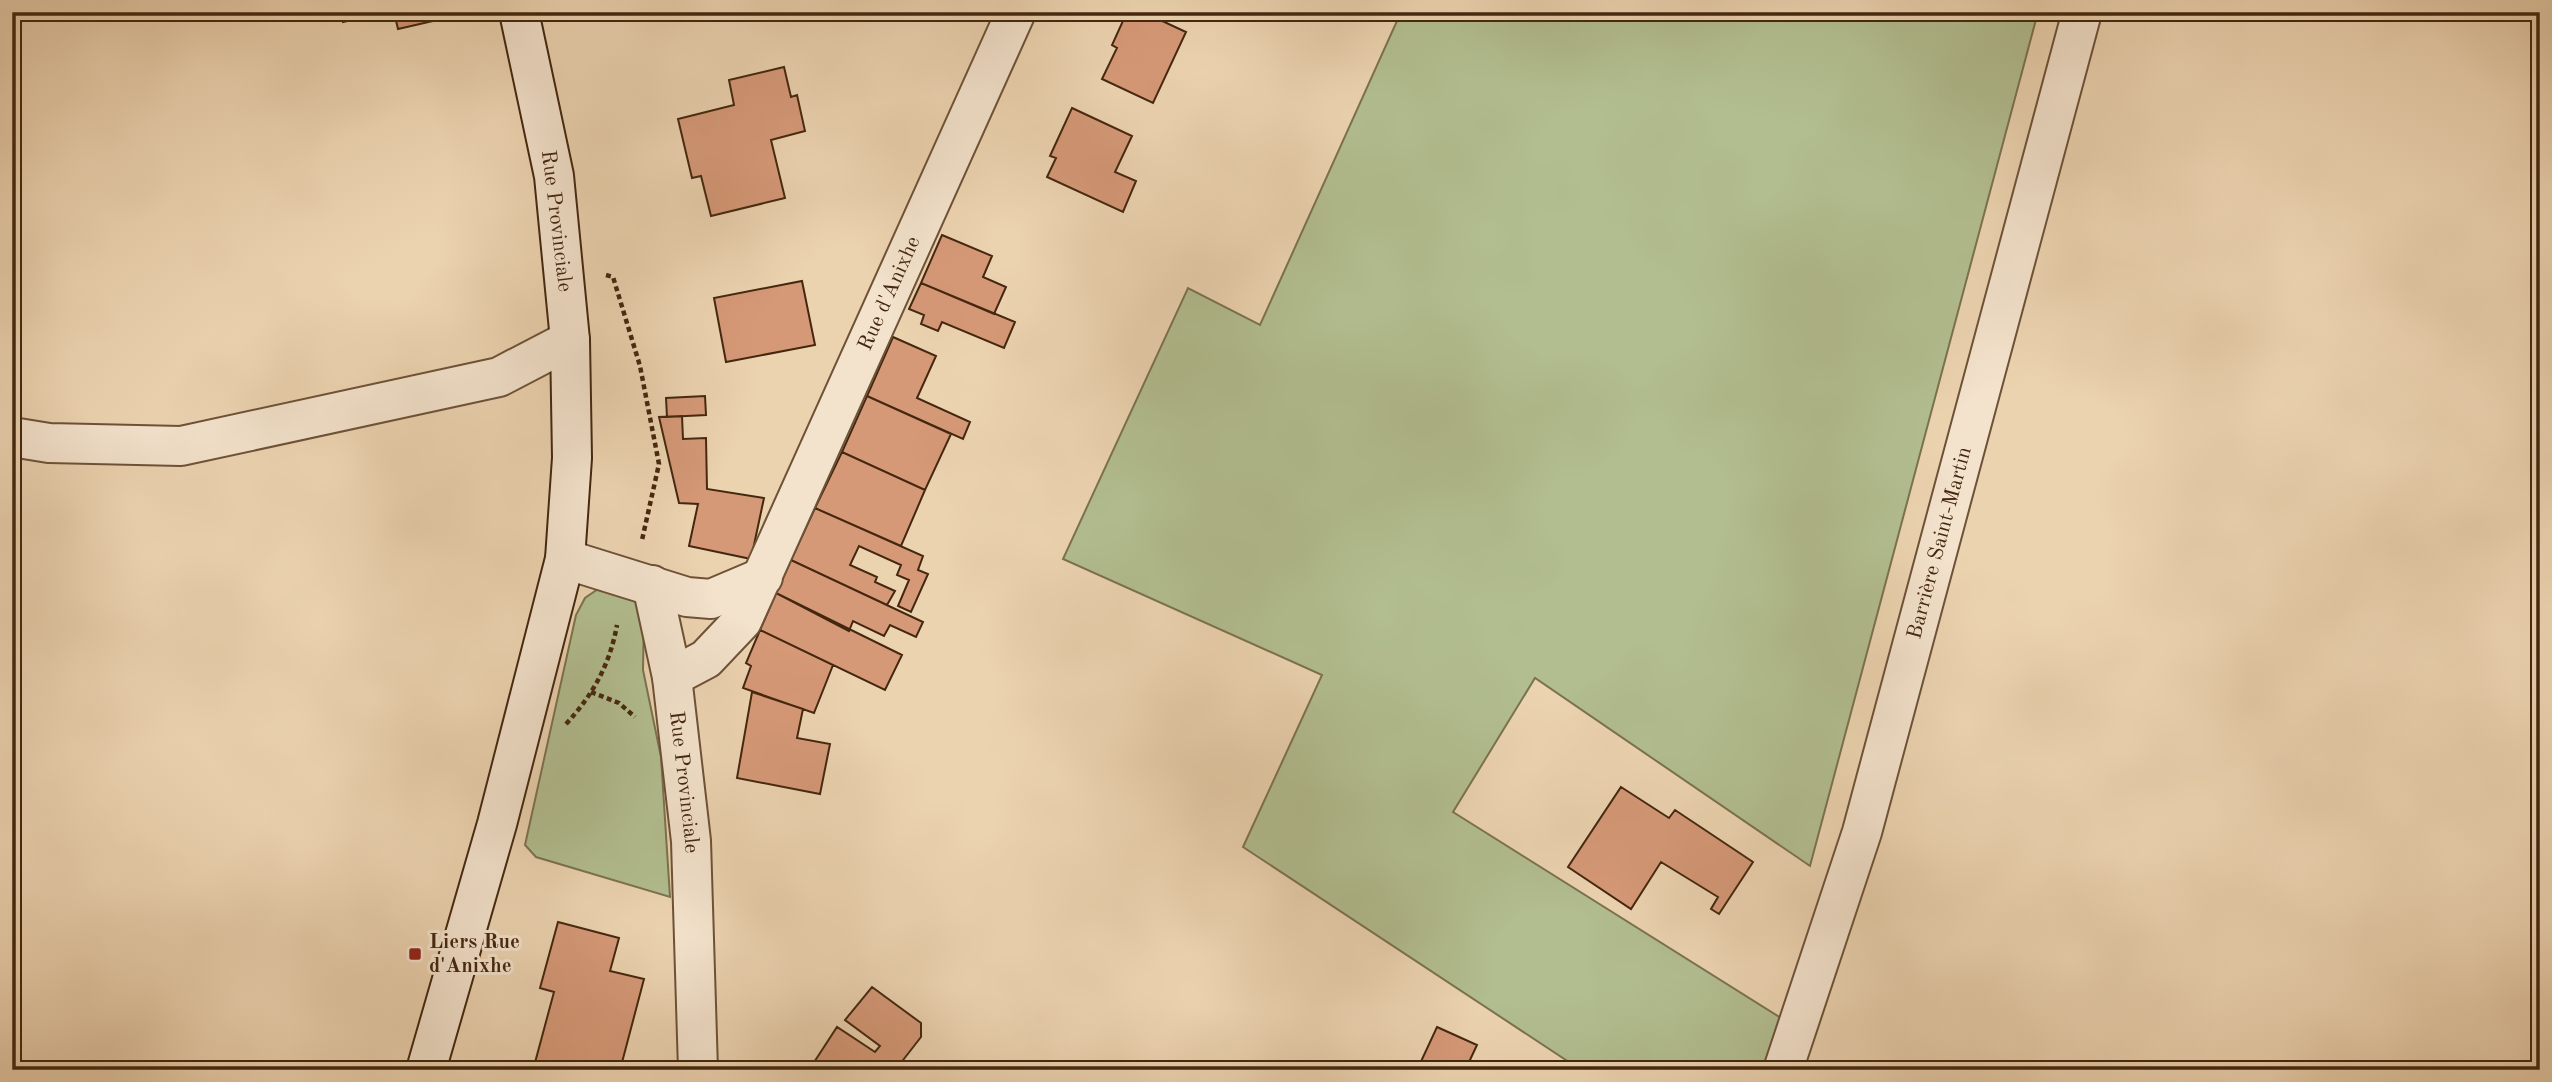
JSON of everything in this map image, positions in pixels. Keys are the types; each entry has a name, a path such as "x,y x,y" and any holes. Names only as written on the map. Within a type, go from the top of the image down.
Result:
{"street":[{"name":"Rue Provinciale","path":"426,1070 517,744 565,559 572,458 570,340 554,176 519,12"},
{"name":"Rue d'Anixhe","path":"672,677 706,659 742,621 1016,12"},
{"name":"Barrière Saint-Martin","path":"1783,1070 1862,832 2082,12"},
{"path":"12,437 49,443 181,446 499,377 570,340"},
{"path":"565,559 687,597 711,599 763,577"},
{"name":"Rue Provinciale","path":"638,581 672,677 691,841 698,1070"}],"path":[{"path":"517,744 536,749 551,740 576,714 601,678 638,581 640,551 659,464 642,378 613,277 562,260"}],"green space":[{"path":"1401,12 2038,12 1810,866 1535,678 1453,812 1781,1018 1764,1070 1581,1070 1243,847 1322,675 1063,559 1188,288 1260,325"},
{"path":"598,589 640,601 644,618 643,670 661,757 670,897 536,857 525,845 576,615 585,598"}],"building":[{"path":"341,12 385,12 343,22"},
{"path":"394,12 445,12 446,18 398,29"},
{"path":"1127,12 1143,12 1186,32 1153,103 1102,79 1117,48 1112,45"},
{"path":"784,67 791,97 797,95 805,131 771,140 785,198 711,216 701,176 692,178 678,119 734,105 729,80"},
{"path":"1072,108 1132,136 1115,172 1136,181 1123,212 1047,177 1056,158 1050,156"},
{"path":"942,235 992,256 983,277 1006,287 994,314 921,283"},
{"path":"802,281 815,345 726,362 714,298"},
{"path":"921,283 1015,322 1004,348 942,322 938,331 921,324 924,315 909,309"},
{"path":"893,337 936,356 917,398 970,422 963,439 867,396"},
{"path":"705,396 706,415 667,417 666,398"},
{"path":"867,396 951,434 925,490 842,452"},
{"path":"682,416 683,439 706,438 707,489 764,498 751,559 689,546 698,504 679,503 659,417"},
{"path":"842,452 925,490 901,546 815,508"},
{"path":"815,508 923,556 918,570 928,574 911,612 898,606 909,580 897,575 901,565 859,546 850,565 877,577 875,582 895,591 887,605 791,560"},
{"path":"791,560 923,622 916,637 890,625 884,636 853,621 849,631 776,593"},
{"path":"776,593 902,655 885,690 760,630"},
{"path":"760,630 833,665 814,713 743,688 751,666 746,663"},
{"path":"752,692 803,709 797,738 830,744 820,794 737,778"},
{"path":"1621,787 1669,818 1675,810 1753,862 1719,914 1711,909 1718,897 1661,862 1631,909 1568,867"},
{"path":"558,922 619,938 610,971 644,979 620,1070 533,1070 554,992 540,988"},
{"path":"872,987 921,1023 921,1037 900,1064 900,1070 809,1070 837,1027 875,1052 880,1046 845,1020"},
{"path":"1437,1027 1477,1045 1469,1062 1485,1070 1417,1070"}],"place":[{"name":"Liers Rue d'Anixhe","path":"415,954"}]}
